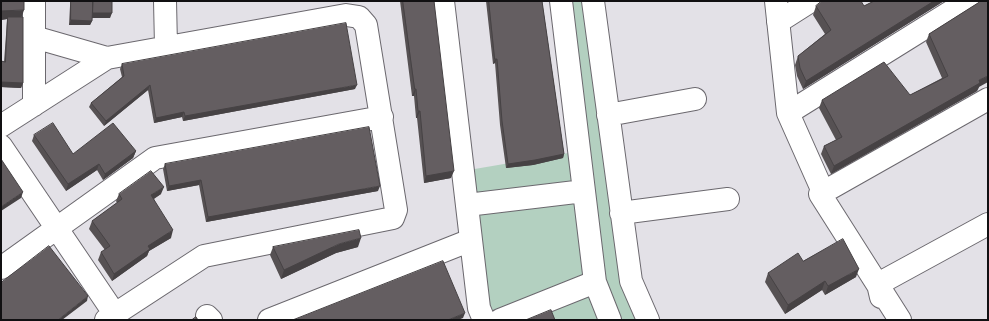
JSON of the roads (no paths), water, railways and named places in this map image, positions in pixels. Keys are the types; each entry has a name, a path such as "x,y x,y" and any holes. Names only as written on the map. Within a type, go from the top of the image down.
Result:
{"street":[{"path":"34,1 34,105"},
{"path":"165,1 166,46"},
{"path":"443,1 479,308 484,320"},
{"path":"562,1 595,282 610,320"},
{"path":"593,1 631,281 648,320"},
{"path":"811,1 777,11 788,113 820,186"},
{"path":"788,113 968,1"},
{"path":"1,126 107,58 166,46 346,15 359,17 366,25 396,210 393,218 204,256 110,317 56,227 1,146"},
{"path":"34,37 107,58"},
{"path":"608,115 696,99"},
{"path":"900,320 820,194 988,99"},
{"path":"1,268 56,227 161,156 382,117"},
{"path":"467,205 584,191"},
{"path":"621,213 728,199"},
{"path":"878,284 988,224"},
{"path":"269,320 471,240"},
{"path":"500,320 595,282"},
{"path":"878,284 887,320"}]}
